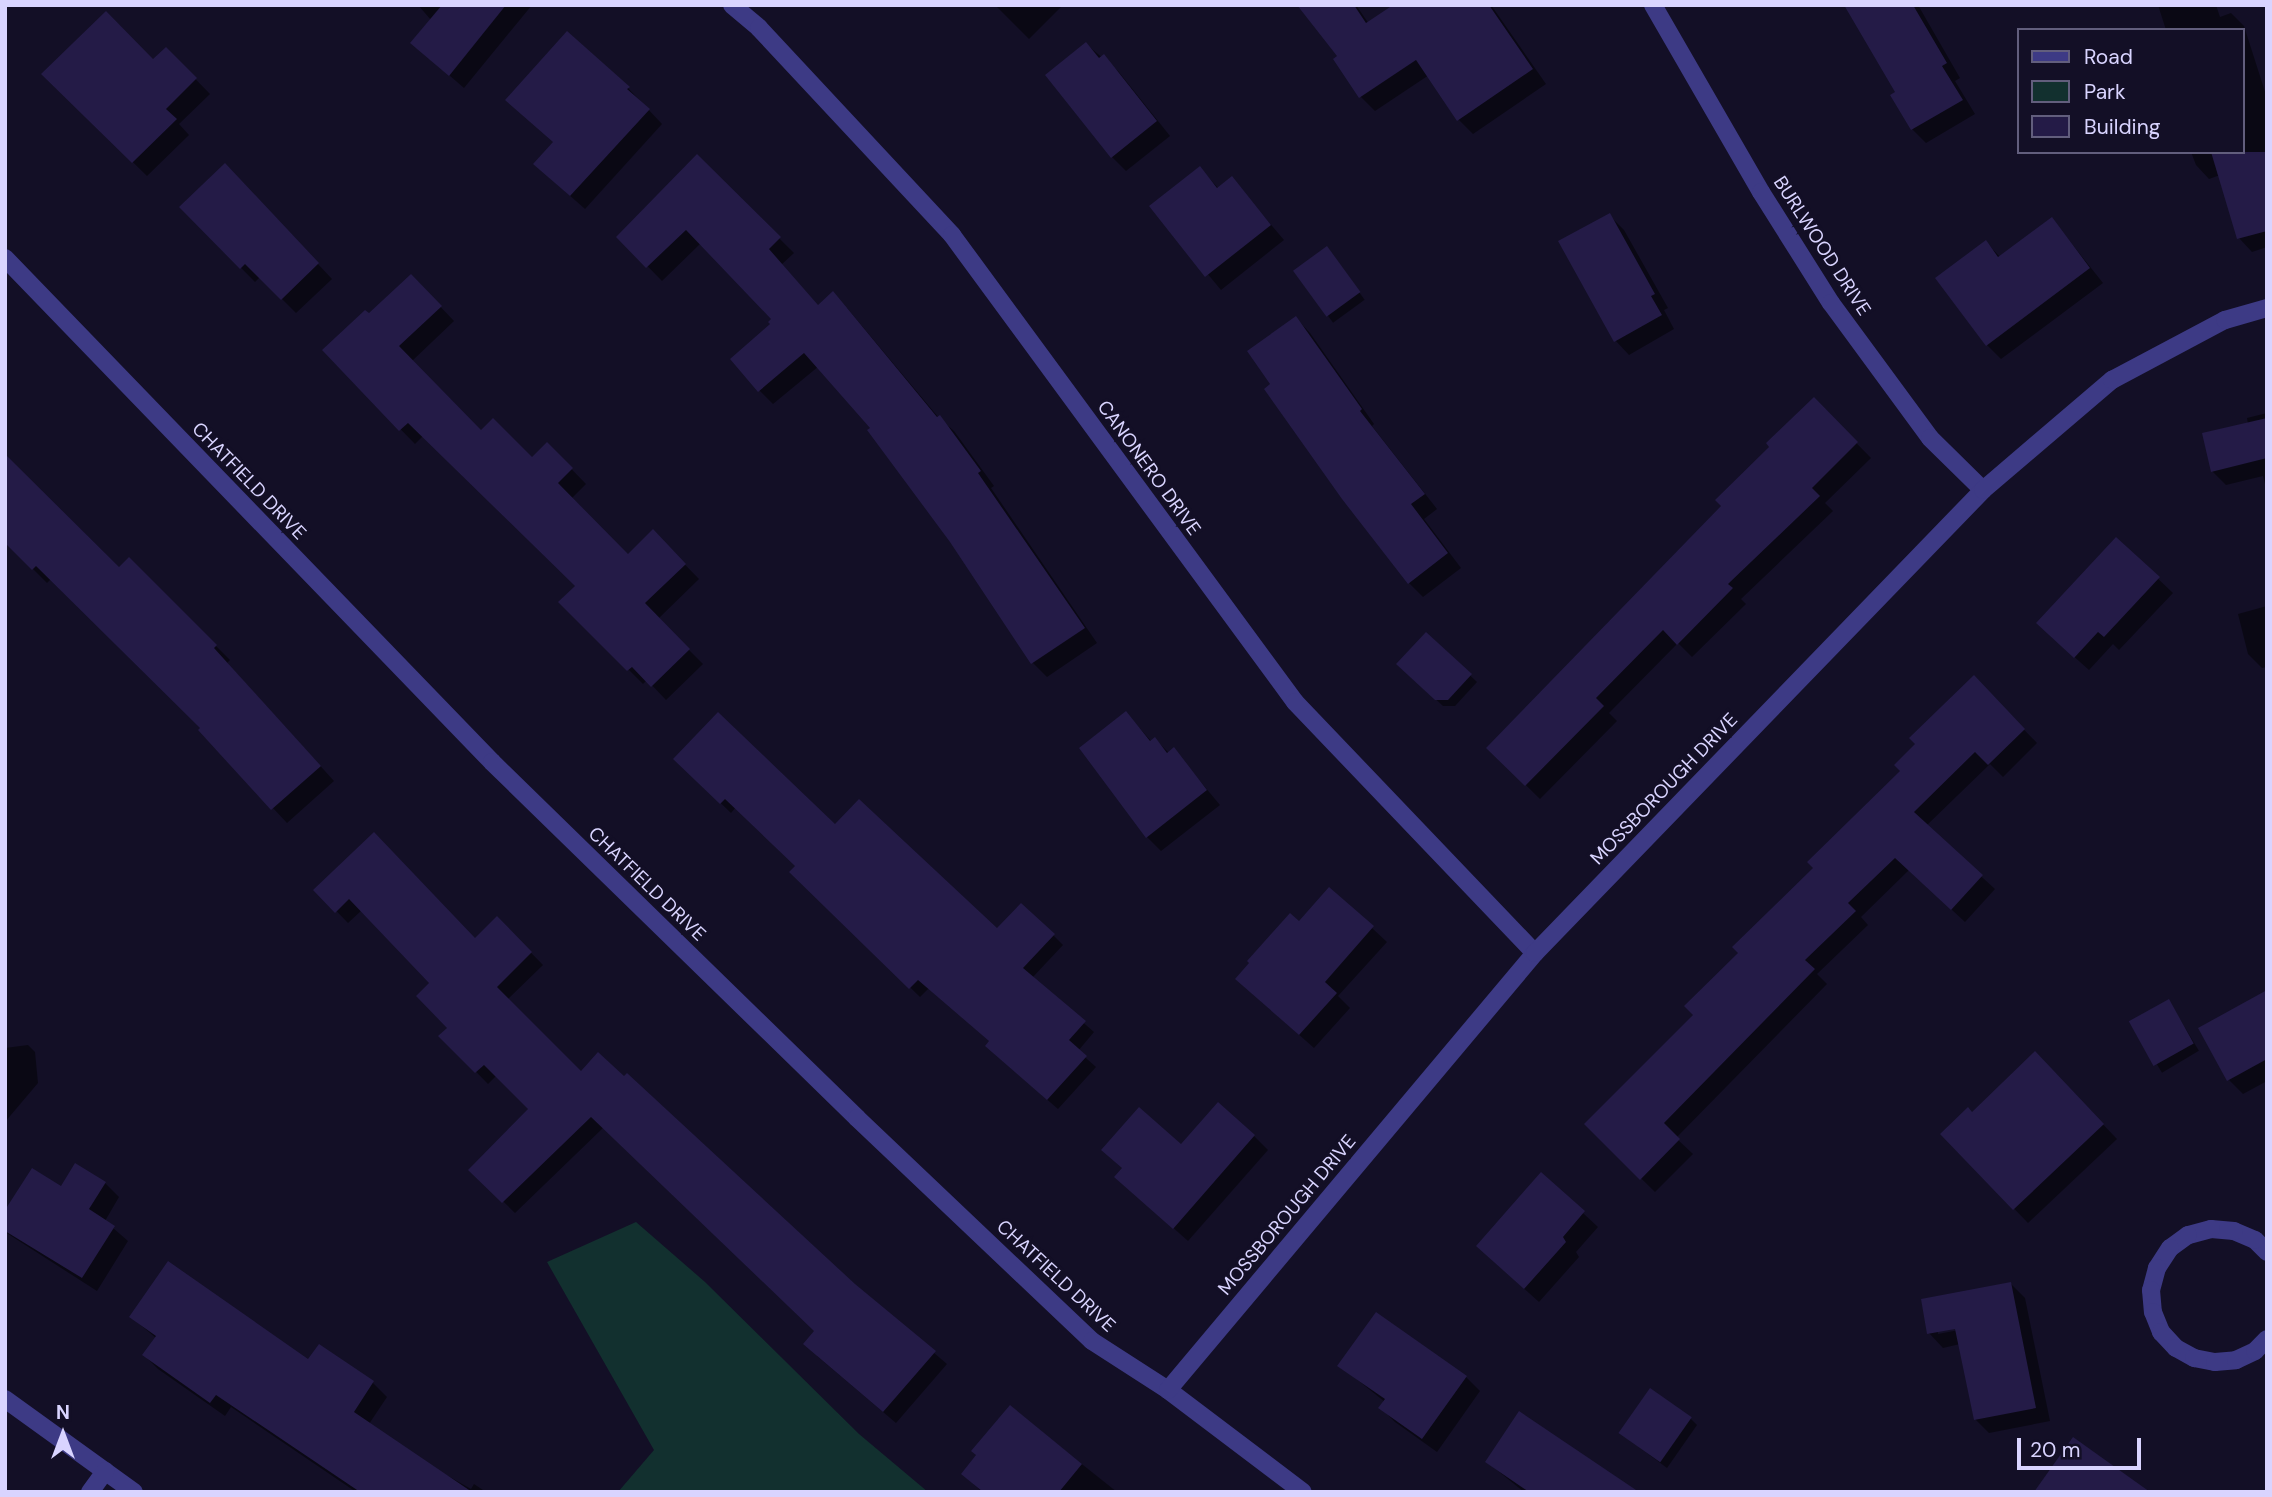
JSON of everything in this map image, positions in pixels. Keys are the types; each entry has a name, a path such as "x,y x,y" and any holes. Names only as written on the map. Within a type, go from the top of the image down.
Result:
{"street":[{"name":"CANONERO DRIVE","path":"732,5 759,28 952,235 1295,702 1535,953"},
{"name":"BURLWOOD DRIVE","path":"1653,5 1761,192 1831,303 1930,438 1983,490"},
{"name":"CHATFIELD DRIVE","path":"5,258 492,762 1092,1341 1168,1390 1303,1492"},
{"name":"MOSSBOROUGH DRIVE","path":"1168,1390 1535,953 1983,490 2112,380 2225,320 2267,308"},
{"path":"2267,1252 2255,1240 2234,1231 2211,1229 2188,1236 2170,1248 2157,1268 2151,1290 2153,1312 2161,1332 2176,1348 2194,1358 2215,1362 2236,1360 2255,1351 2267,1339"},
{"path":"5,1399 134,1492"},
{"path":"90,1492 105,1471"}],"green space":[{"path":"636,1222 705,1282 859,1434 928,1492 618,1492 654,1450 547,1262"}],"building":[{"path":"442,5 506,5 449,76 410,43"},
{"path":"1297,5 1354,5 1366,23 1393,5 1489,5 1533,69 1457,121 1416,60 1359,98 1333,59 1337,56"},
{"path":"1844,5 1913,5 1947,63 1942,66 1963,100 1911,130 1890,95 1895,92"},
{"path":"106,11 153,59 166,47 197,78 166,109 177,119 132,163 41,74"},
{"path":"567,31 630,87 627,89 650,109 570,196 533,164 553,142 505,100"},
{"path":"1086,42 1099,58 1104,54 1157,121 1111,158 1045,75"},
{"path":"2267,152 2267,231 2237,239 2212,154"},
{"path":"697,154 781,237 769,249 818,305 833,291 937,417 940,415 981,471 978,473 1085,628 1031,664 950,542 867,430 870,428 804,353 758,392 730,359 770,324 768,322 771,319 686,230 646,268 616,237"},
{"path":"225,163 319,263 281,300 245,264 240,269 179,207"},
{"path":"1200,166 1217,188 1232,176 1271,225 1205,277 1149,206"},
{"path":"1610,213 1655,294 1651,296 1662,315 1614,342 1558,241"},
{"path":"2052,217 2090,268 1986,346 1935,278 1986,240 1998,257"},
{"path":"1327,246 1361,292 1327,317 1293,271"},
{"path":"411,274 442,306 399,346 481,430 493,418 532,457 547,442 573,468 558,483 628,554 653,529 686,564 645,603 690,649 651,687 632,667 627,671 558,602 575,586 408,423 399,431 322,350 365,310 369,313"},
{"path":"1296,316 1362,409 1360,411 1425,494 1411,504 1448,553 1408,584 1342,499 1264,389 1270,384 1247,351"},
{"path":"1814,397 1858,442 1812,488 1820,496 1728,584 1733,588 1677,645 1663,630 1596,698 1604,706 1525,786 1486,748 1721,506 1715,500 1769,447 1766,443"},
{"path":"2267,418 2267,458 2211,472 2202,433"},
{"path":"5,454 119,567 129,557 217,645 214,648 321,766 271,810 198,730 200,728 36,566 32,570 5,543"},
{"path":"2116,537 2160,577 2104,637 2098,632 2074,658 2036,623"},
{"path":"1426,632 1472,674 1448,700 1435,700 1396,664"},
{"path":"1974,675 2025,729 1988,765 1975,752 1914,812 1983,875 1951,910 1895,858 1848,903 1856,911 1805,960 1815,969 1664,1123 1680,1139 1640,1180 1584,1124 1693,1015 1684,1006 1738,953 1732,947 1813,868 1807,862 1900,771 1894,765 1915,744 1909,738"},
{"path":"1126,711 1150,741 1155,737 1167,753 1174,747 1207,790 1146,838 1079,748"},
{"path":"718,712 835,824 859,799 997,928 1021,903 1055,934 1023,968 1086,1021 1069,1040 1087,1056 1047,1100 985,1046 989,1041 918,980 909,989 789,872 795,866 725,799 720,804 673,759"},
{"path":"374,832 475,938 497,916 532,952 497,987 581,1071 598,1052 624,1076 627,1073 855,1284 936,1351 883,1412 803,1344 814,1331 591,1117 502,1203 468,1170 528,1109 484,1065 475,1073 438,1036 447,1028 416,996 429,983 349,899 335,913 313,890"},
{"path":"1329,887 1374,926 1325,982 1337,993 1299,1035 1235,979 1249,963 1247,961 1290,913 1299,921"},
{"path":"2267,990 2267,1059 2227,1081 2198,1028"},
{"path":"2169,999 2194,1044 2153,1066 2129,1021"},
{"path":"2035,1051 2104,1124 2013,1210 1940,1134 1968,1107 1972,1112"},
{"path":"1218,1102 1255,1135 1173,1229 1114,1177 1122,1168 1101,1150 1139,1107 1181,1144"},
{"path":"75,1163 106,1182 89,1209 115,1226 82,1278 5,1231 5,1210 32,1168 61,1186"},
{"path":"1541,1172 1585,1211 1563,1237 1566,1242 1524,1289 1476,1246"},
{"path":"168,1261 308,1359 319,1344 374,1381 354,1412 472,1492 360,1492 216,1395 210,1403 142,1355 156,1336 129,1317"},
{"path":"2011,1282 2036,1408 1974,1420 1955,1329 1927,1334 1921,1299"},
{"path":"1376,1312 1467,1376 1422,1439 1378,1408 1385,1399 1337,1366"},
{"path":"1650,1388 1692,1417 1660,1462 1618,1433"},
{"path":"1010,1405 1082,1464 1059,1492 983,1492 961,1474 976,1455 971,1451"},
{"path":"1519,1411 1639,1492 1529,1492 1485,1462"},
{"path":"2073,1437 2150,1492 2034,1492"}]}
